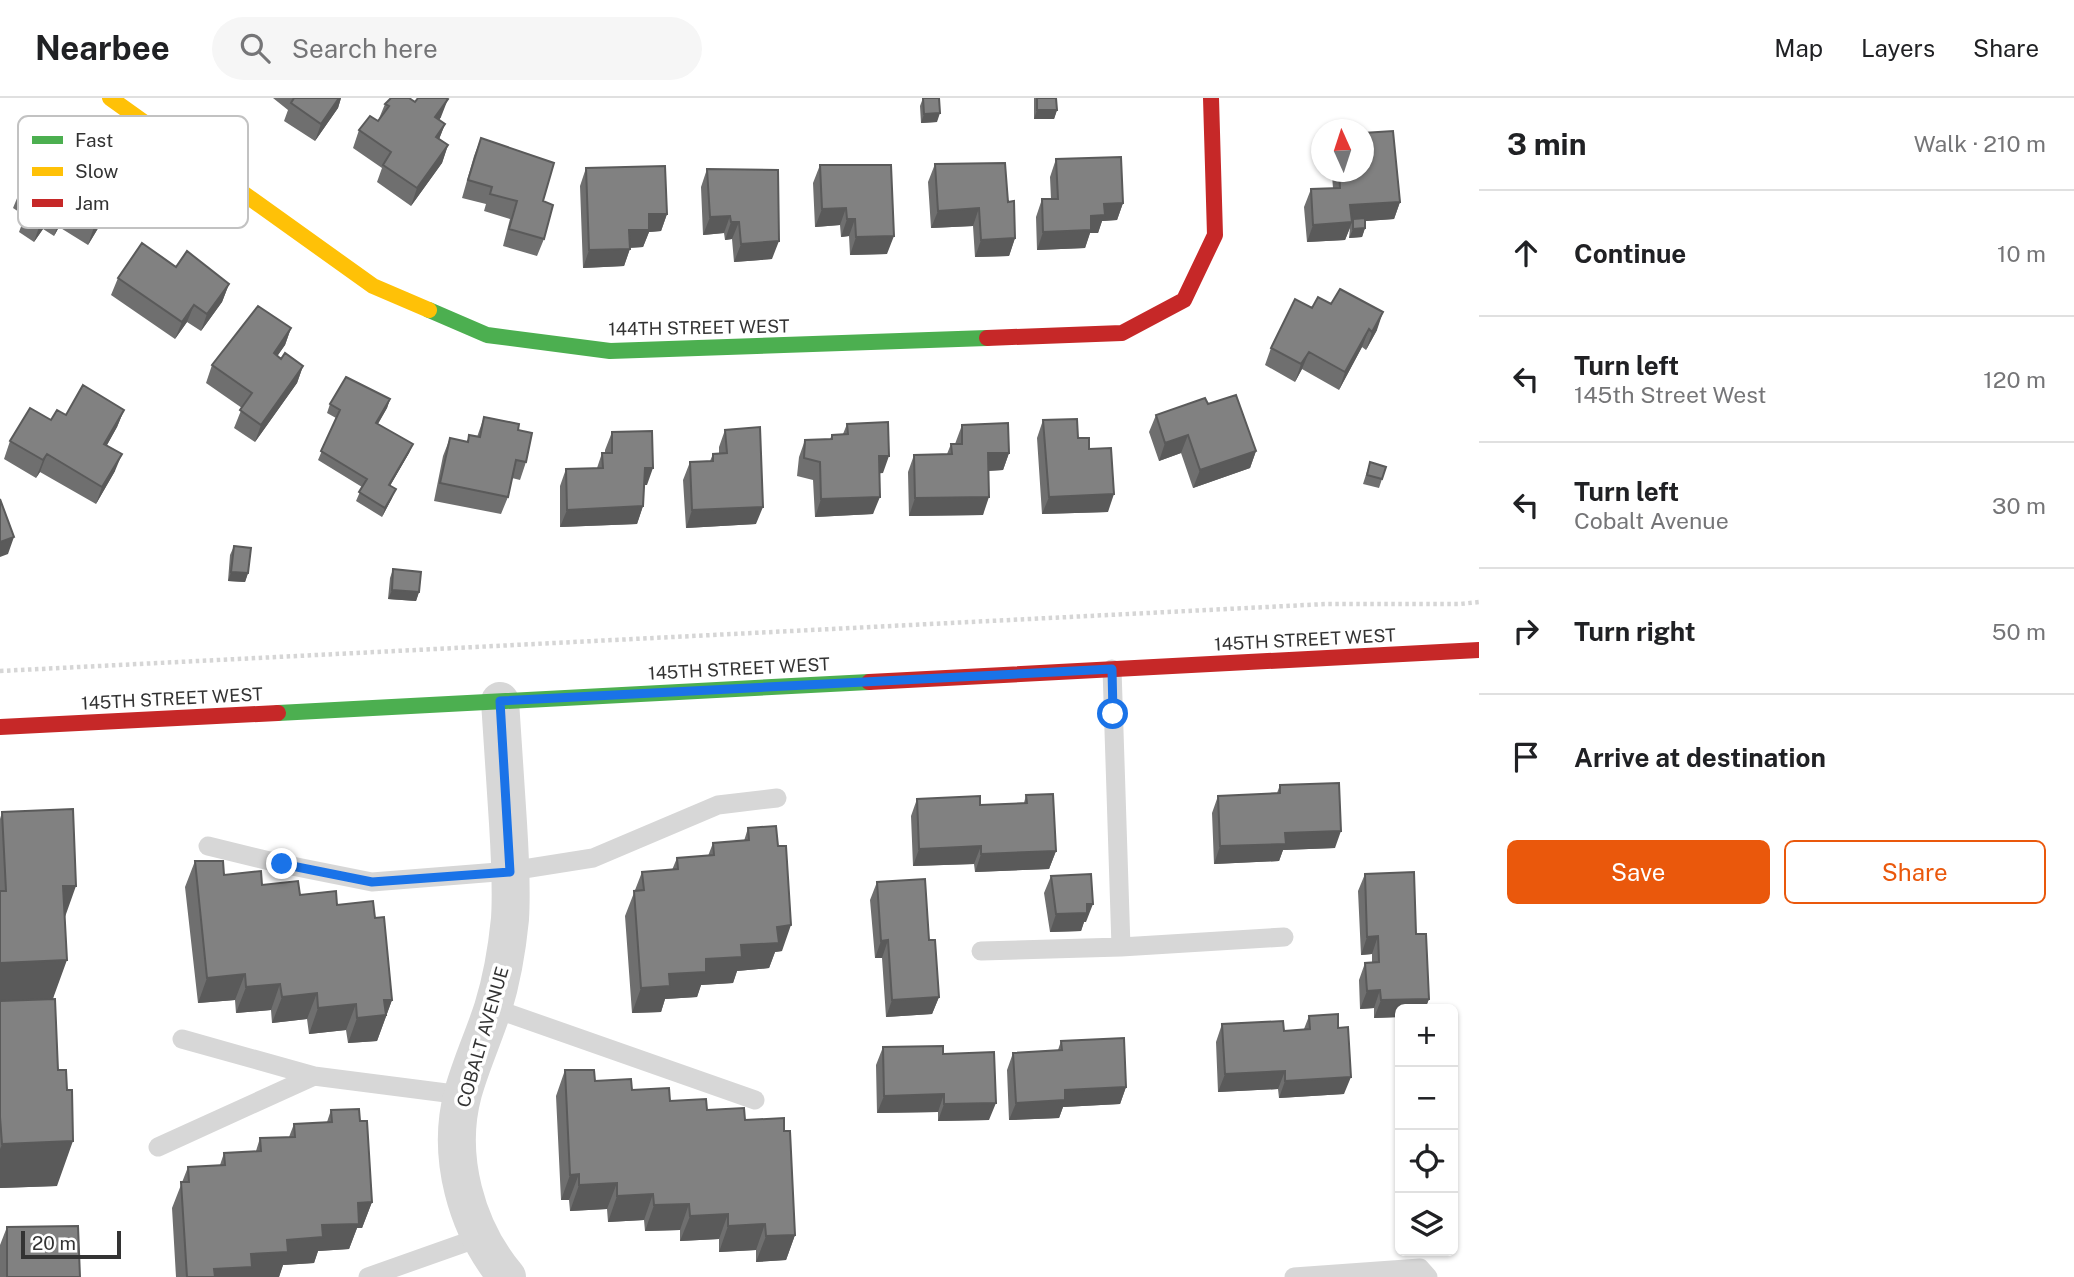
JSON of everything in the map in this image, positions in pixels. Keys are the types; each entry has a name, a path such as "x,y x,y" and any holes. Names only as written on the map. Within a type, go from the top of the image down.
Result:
{"street":[{"name":"144TH STREET WEST","path":"110,98 135,116"},
{"name":"144TH STREET WEST","path":"248,197 373,286 487,335 611,351 1122,333 1184,300 1215,235 1211,98"},
{"name":"145TH STREET WEST","path":"0,727 1479,650"},
{"name":"COBALT AVENUE","path":"500,701 510,917 505,965 493,1008 462,1095 457,1138 461,1183 473,1223 494,1262 507,1277"}],"lane":[{"path":"1112,669 1121,947"},
{"path":"208,846 372,882 510,872 593,858 718,805 777,798"},
{"path":"981,951 1121,947 1284,937"},
{"path":"493,1008 755,1100"},
{"path":"182,1039 314,1076 462,1095"},
{"path":"158,1147 314,1076"},
{"path":"368,1277 481,1237"},
{"path":"1294,1277 1420,1268 1428,1277"}],"path":[{"path":"0,671 1326,604 1479,602"}],"building":[{"path":"294,98 339,98 321,124 291,103"},
{"path":"391,98 409,98 415,102 418,98 448,99 435,117 445,124 436,137 448,145 417,188 383,165 391,152 359,130 370,116 378,121 389,106 385,104"},
{"path":"923,98 939,98 940,113 924,114"},
{"path":"1037,98 1056,98 1057,110 1037,110"},
{"path":"1393,131 1400,202 1350,205 1352,222 1313,225 1311,189 1340,188 1340,182 1374,182 1374,132"},
{"path":"481,138 554,163 543,201 553,205 544,239 509,229 517,201 490,194 492,187 468,180"},
{"path":"1121,157 1123,203 1104,204 1105,215 1091,216 1091,230 1043,232 1042,199 1058,199 1056,159"},
{"path":"1005,163 1008,202 1014,201 1015,238 981,240 979,208 938,211 935,164"},
{"path":"820,165 891,165 894,236 856,237 855,219 847,219 846,208 822,209"},
{"path":"665,166 667,214 649,214 649,230 629,230 630,249 589,250 586,168"},
{"path":"707,169 778,170 779,241 741,244 739,222 731,222 730,216 710,217"},
{"path":"1365,218 1365,228 1353,229 1353,219"},
{"path":"142,243 176,267 187,251 229,284 207,314 194,305 182,322 118,278"},
{"path":"1340,289 1383,312 1372,332 1369,329 1345,372 1309,352 1301,364 1271,348 1295,299 1312,308 1318,297 1331,304"},
{"path":"258,306 291,328 274,353 281,359 285,353 303,366 261,425 240,410 252,393 212,365"},
{"path":"346,377 390,399 376,423 413,444 389,485 396,489 385,508 359,492 367,479 321,451 340,410 330,404"},
{"path":"83,385 124,410 104,444 122,454 102,487 47,454 43,460 10,441 30,408 51,420 57,410 66,415"},
{"path":"1236,395 1256,451 1200,470 1188,435 1165,443 1156,415 1205,398 1208,404"},
{"path":"484,417 519,424 518,430 532,433 526,462 516,460 508,497 440,483 450,438 468,442 469,435 480,437"},
{"path":"1077,419 1078,438 1089,438 1089,449 1111,448 1114,494 1049,497 1043,420"},
{"path":"888,422 889,456 879,456 880,497 821,499 820,462 804,458 805,440 832,439 832,435 848,434 847,424"},
{"path":"1008,423 1009,453 988,453 989,497 915,498 914,455 952,454 951,444 962,444 962,425"},
{"path":"760,427 763,507 692,510 690,462 713,461 713,454 727,453 725,430"},
{"path":"652,431 653,468 645,468 643,506 567,510 566,469 603,468 602,453 612,453 612,432"},
{"path":"1370,462 1386,467 1382,479 1367,475"},
{"path":"0,499 14,537 0,542"},
{"path":"234,546 251,548 248,573 231,572"},
{"path":"393,569 421,572 419,592 392,590"},
{"path":"1339,783 1341,831 1285,833 1286,844 1220,846 1218,796 1280,793 1280,785"},
{"path":"1053,794 1056,851 981,854 981,846 919,849 917,799 980,796 980,805 1027,803 1026,795"},
{"path":"73,809 76,886 63,886 67,960 0,963 0,891 6,891 2,812"},
{"path":"776,826 778,846 786,846 791,925 777,927 779,943 741,945 742,957 706,959 706,972 669,974 670,986 641,988 634,891 644,890 642,872 678,869 677,858 714,855 713,843 749,840 748,828"},
{"path":"195,861 223,861 224,875 261,871 262,885 298,881 300,895 336,891 337,905 373,901 375,918 384,917 392,1000 384,1000 386,1015 357,1018 356,1004 318,1008 317,993 282,997 280,984 246,987 245,974 207,978"},
{"path":"1414,872 1416,934 1426,934 1429,999 1381,1000 1380,990 1367,991 1365,963 1379,962 1378,936 1367,937 1365,874"},
{"path":"1091,874 1093,904 1087,904 1087,913 1056,914 1051,876"},
{"path":"925,879 929,940 935,940 939,997 892,1000 888,940 881,941 877,882"},
{"path":"55,999 58,1070 66,1070 67,1090 72,1090 73,1141 2,1144 0,1001"},
{"path":"1338,1014 1338,1028 1348,1027 1351,1077 1285,1081 1285,1071 1225,1074 1222,1024 1283,1021 1284,1031 1310,1029 1309,1016"},
{"path":"1124,1038 1126,1087 1065,1090 1065,1100 1016,1103 1013,1053 1062,1050 1061,1041"},
{"path":"943,1046 943,1054 994,1052 996,1103 944,1104 944,1094 884,1096 883,1047"},
{"path":"565,1070 594,1070 595,1081 631,1079 632,1090 669,1088 670,1101 706,1099 707,1110 744,1108 745,1120 784,1118 784,1131 790,1131 795,1235 766,1236 765,1224 728,1226 728,1214 690,1216 689,1204 654,1205 653,1194 617,1196 617,1183 579,1185 579,1174 570,1175"},
{"path":"359,1109 360,1121 367,1121 372,1202 358,1203 359,1224 322,1225 323,1237 287,1240 288,1252 251,1254 252,1267 214,1269 215,1277 187,1277 181,1182 189,1182 188,1167 225,1165 224,1153 261,1151 260,1138 295,1137 294,1124 332,1122 331,1110"},
{"path":"78,1226 80,1277 7,1277 7,1227"}],"traffic: fast":[{"path":"429,310 487,335 610,351 987,338"},
{"path":"278,713 869,682"}],"traffic: slow":[{"path":"110,98 135,116"},
{"path":"248,197 373,286 429,310"}],"traffic: jam":[{"path":"987,338 1122,333 1184,300 1215,235 1211,98"},
{"path":"869,682 1479,650"},
{"path":"0,727 278,713"}],"route":[{"path":"282,864 372,882 510,872 500,701 1112,669 1113,714"}]}
